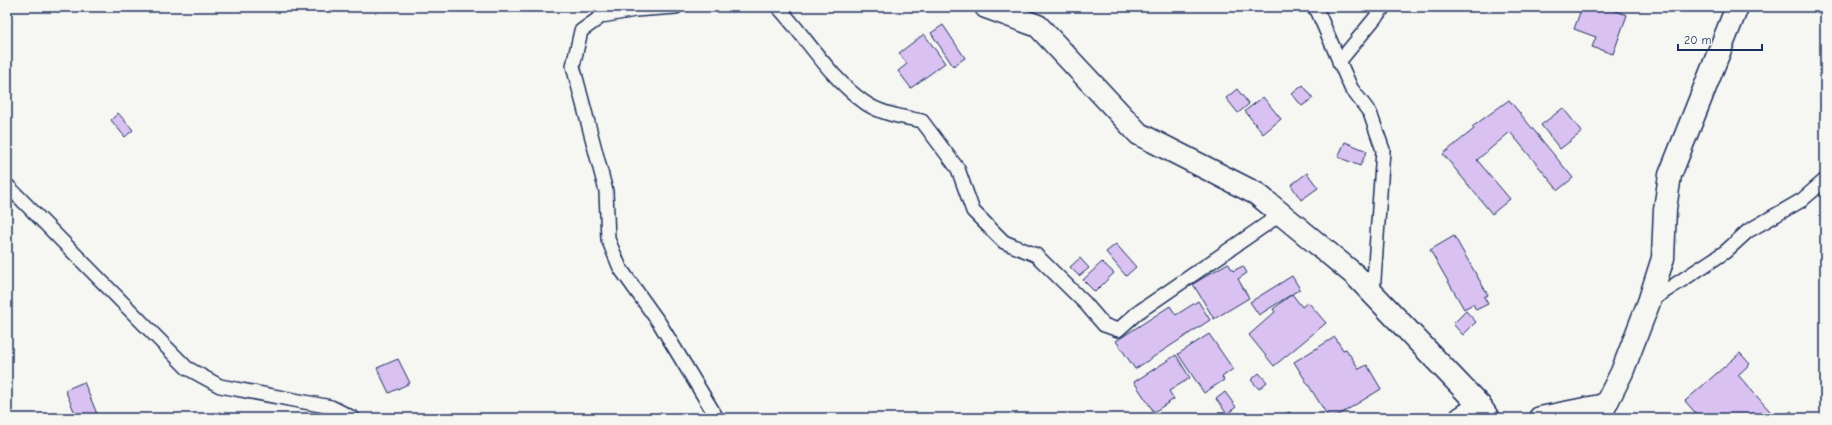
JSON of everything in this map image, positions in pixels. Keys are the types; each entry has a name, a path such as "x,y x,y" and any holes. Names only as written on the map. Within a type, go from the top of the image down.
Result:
{"street":[{"path":"986,7 1038,26 1139,134 1257,194 1355,275 1484,412 1461,418"},
{"path":"1540,418 1602,412 1622,372 1663,258 1665,209 1670,175 1737,7"}],"lane":[{"path":"676,7 635,10 602,16 581,31 573,66 606,191 608,239 614,254 620,268 660,324 717,418"},
{"path":"778,7 794,24 825,66 865,103 894,115 922,121 958,169 973,211 1004,242 1036,255 1085,303 1104,325 1118,330 1137,313 1281,214"},
{"path":"1314,7 1351,88 1370,114 1383,150 1373,294"},
{"path":"1339,62 1384,7"},
{"path":"1648,302 1725,252 1748,231 1802,200 1825,180"},
{"path":"7,184 187,368 220,386 331,407 353,418"}],"building":[{"path":"1582,7 1614,7 1613,10 1627,15 1613,54 1592,47 1596,37 1574,29"},
{"path":"943,25 965,58 953,66 931,33"},
{"path":"924,34 945,63 911,88 898,71 907,64 899,53"},
{"path":"1303,85 1313,98 1302,106 1292,94"},
{"path":"1237,89 1249,104 1238,113 1226,98"},
{"path":"1263,97 1281,119 1263,134 1245,111"},
{"path":"1509,100 1573,178 1558,190 1510,132 1477,160 1510,199 1492,214 1443,154 1474,129 1472,127"},
{"path":"1563,108 1582,132 1560,149 1541,125"},
{"path":"118,113 133,130 125,137 111,120"},
{"path":"1345,142 1367,151 1360,166 1338,157"},
{"path":"1307,173 1318,188 1301,200 1291,185"},
{"path":"1454,236 1488,295 1484,297 1488,304 1476,310 1473,304 1464,309 1430,250"},
{"path":"1116,244 1136,267 1126,276 1106,252"},
{"path":"1080,258 1089,268 1079,276 1070,267"},
{"path":"1102,262 1114,273 1095,292 1083,280"},
{"path":"1228,263 1233,271 1243,266 1247,273 1238,279 1249,298 1214,319 1193,284"},
{"path":"1292,276 1300,289 1259,315 1250,302"},
{"path":"1292,294 1302,307 1308,302 1326,323 1274,366 1249,335 1275,312 1273,309"},
{"path":"1198,301 1210,320 1135,369 1116,341 1170,306 1176,315"},
{"path":"1466,311 1476,322 1463,335 1453,324"},
{"path":"1209,334 1233,369 1222,377 1224,380 1204,393 1178,354"},
{"path":"1335,337 1343,350 1346,349 1359,369 1367,365 1381,389 1334,418 1329,418 1294,362"},
{"path":"1740,353 1750,364 1738,375 1776,418 1700,418 1685,401"},
{"path":"1176,355 1190,378 1169,391 1174,399 1154,412 1134,382"},
{"path":"398,359 410,383 389,393 377,368"},
{"path":"1259,373 1267,382 1259,389 1251,380"},
{"path":"84,382 98,418 77,418 65,390"},
{"path":"1225,392 1236,407 1227,414 1216,399"},
{"path":"1791,411 1797,418 1782,418"},
{"path":"1290,412 1292,418 1277,417"}]}
